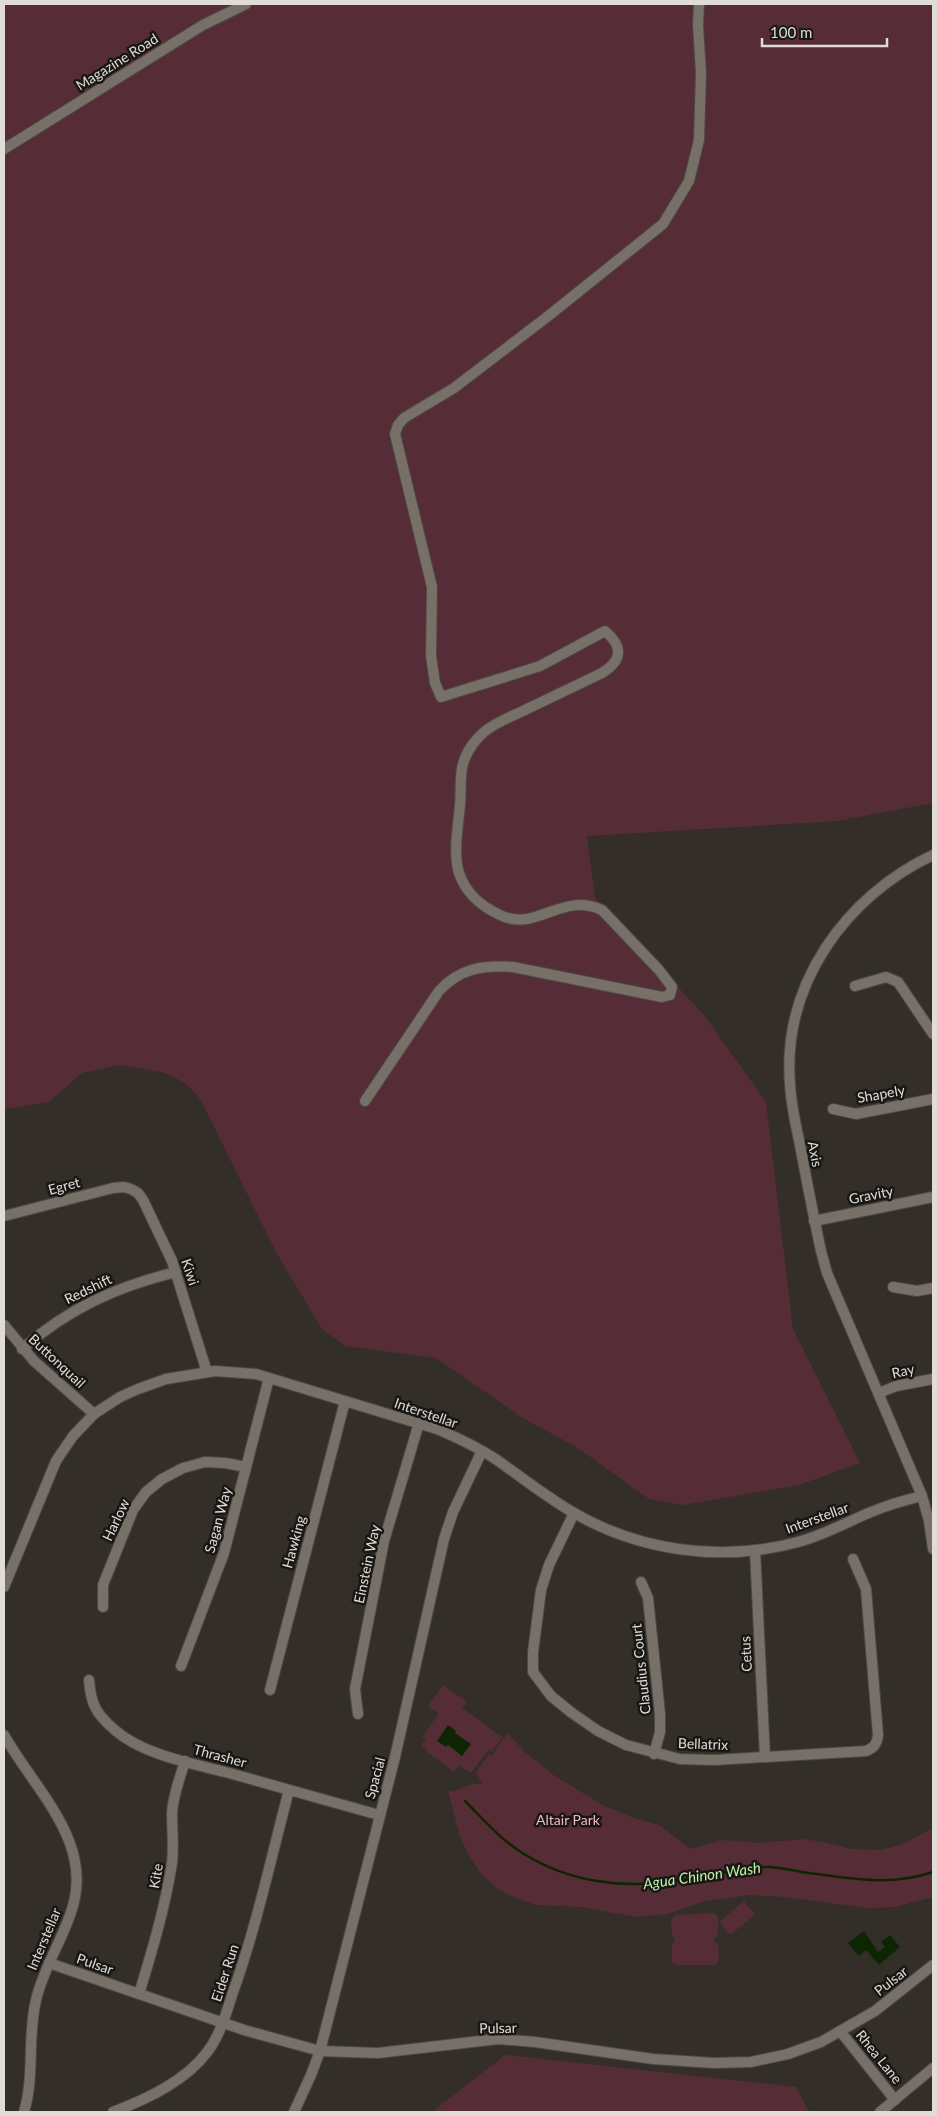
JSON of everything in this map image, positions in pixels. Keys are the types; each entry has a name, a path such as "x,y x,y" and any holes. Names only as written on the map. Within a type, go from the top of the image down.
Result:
{"street":[{"name":"Magazine Road","path":"4,149 204,25 246,4"},
{"path":"365,1101 439,991 448,981 459,974 489,965 513,967 662,997 670,995 672,987 602,910 592,905 579,903 532,919 517,920 503,917 483,907 469,893 462,880 456,858 462,766 472,745 479,736 499,723 614,666 617,660 617,644 616,640 604,631 540,666 441,697 435,683 431,656 432,587 395,434 398,425 404,418 454,388 547,317 663,224 689,181 699,140 701,73 698,25 699,4"},
{"name":"Axis","path":"933,855 895,876 863,901 821,954 803,994 791,1039 790,1084 814,1220 828,1273 922,1496 929,1521 933,1549"},
{"path":"855,986 886,977 898,982 933,1034"},
{"name":"Shapely","path":"833,1109 856,1114 933,1098"},
{"name":"Egret","path":"4,1216 113,1188 124,1186 131,1189"},
{"name":"Kiwi","path":"131,1189 138,1193 143,1200 176,1272 207,1372"},
{"name":"Gravity","path":"814,1220 933,1197"},
{"name":"Redshift","path":"22,1348 61,1318 81,1306 138,1282 176,1272"},
{"path":"893,1287 918,1291 933,1288"},
{"name":"Buttonquail","path":"4,1325 34,1361 94,1414"},
{"name":"Interstellar","path":"4,1587 6,1573 56,1461 73,1436 94,1414 120,1397 166,1379 207,1372 235,1372 269,1378 445,1432 482,1451 574,1513 621,1535 664,1548 719,1552 755,1550 798,1542 874,1511 922,1496"},
{"name":"Sagan Way","path":"181,1666 224,1553 269,1378"},
{"name":"Ray","path":"879,1392 896,1386 933,1379"},
{"name":"Hawking","path":"270,1690 345,1401"},
{"name":"Einstein Way","path":"358,1714 355,1689 384,1541 419,1423"},
{"name":"Spacial","path":"296,2112 320,2051 395,1757 444,1539 456,1504 482,1451"},
{"name":"Harlow","path":"103,1607 103,1585 133,1510 146,1492 162,1479 205,1462 246,1467"},
{"name":"Bellatrix","path":"574,1513 549,1566 541,1590 533,1652 533,1672 551,1696 598,1731 626,1745 654,1754 680,1759 765,1758 866,1751 872,1748 877,1742 866,1589 853,1559"},
{"name":"Cetus","path":"755,1550 765,1758"},
{"name":"Claudius Court","path":"641,1582 648,1598 660,1714 660,1732 654,1754"},
{"name":"Thrasher","path":"89,1680 90,1700 102,1718 116,1732 133,1742 185,1761 379,1815"},
{"name":"Interstellar","path":"4,1735 17,1758 55,1810 74,1853 76,1872 71,1914 38,1988 33,2011 29,2096 24,2112"},
{"name":"Kite","path":"139,1994 161,1919 170,1878 173,1854 172,1812 176,1790 185,1761"},
{"name":"Eider Run","path":"113,2112 134,2104 174,2082 192,2069 209,2050 222,2023 244,1959 289,1790"},
{"name":"Pulsar","path":"49,1963 222,2023 304,2048 320,2051 378,2053 498,2039 535,2042 653,2059 714,2063 751,2062 788,2054 821,2042 875,2011 933,1965"},
{"name":"Rhea Lane","path":"840,2031 895,2100"},
{"path":"880,2112 933,2068"}],"green space":[{"path":"4,4 933,4 933,803 837,821 587,836 595,898 704,1015 766,1102 793,1329 860,1463 799,1485 683,1505 649,1499 578,1448 523,1418 436,1358 345,1346 322,1329 277,1254 200,1099 185,1083 166,1073 120,1065 82,1073 49,1102 4,1109"},
{"path":"443,1685 467,1702 462,1708 502,1737 492,1752 488,1750 471,1773 459,1765 454,1772 421,1746 426,1740 422,1737 439,1713 428,1706"},
{"name":"Altair Park","path":"507,1733 526,1753 555,1776 604,1806 634,1818 659,1825 690,1849 724,1840 759,1843 804,1839 851,1849 881,1850 903,1844 933,1828 933,1897 895,1907 866,1908 785,1897 749,1895 705,1901 667,1914 636,1917 581,1907 536,1905 510,1896 482,1875 469,1856 460,1836 448,1791 451,1792 472,1784 482,1784 476,1772 489,1754 492,1756"},
{"path":"744,1901 755,1915 730,1935 719,1922"},
{"path":"714,1913 718,1917 718,1933 714,1941 718,1944 719,1961 715,1965 676,1965 672,1962 672,1946 675,1939 672,1935 671,1920 675,1915"},
{"path":"505,2055 796,2087 809,2112 432,2112"}],"shaded area":[{"path":"448,1725 456,1731 455,1733 471,1744 462,1756 448,1745 446,1747 437,1741"},
{"path":"864,1931 878,1952 885,1947 881,1942 890,1935 900,1947 879,1965 866,1950 859,1956 848,1943"}],"waterway":[{"name":"Agua Chinon Wash","path":"465,1801 500,1836 524,1854 541,1864 559,1871 597,1881 635,1884 655,1883 756,1867 781,1868 835,1877 868,1880 901,1879 933,1872"}]}
